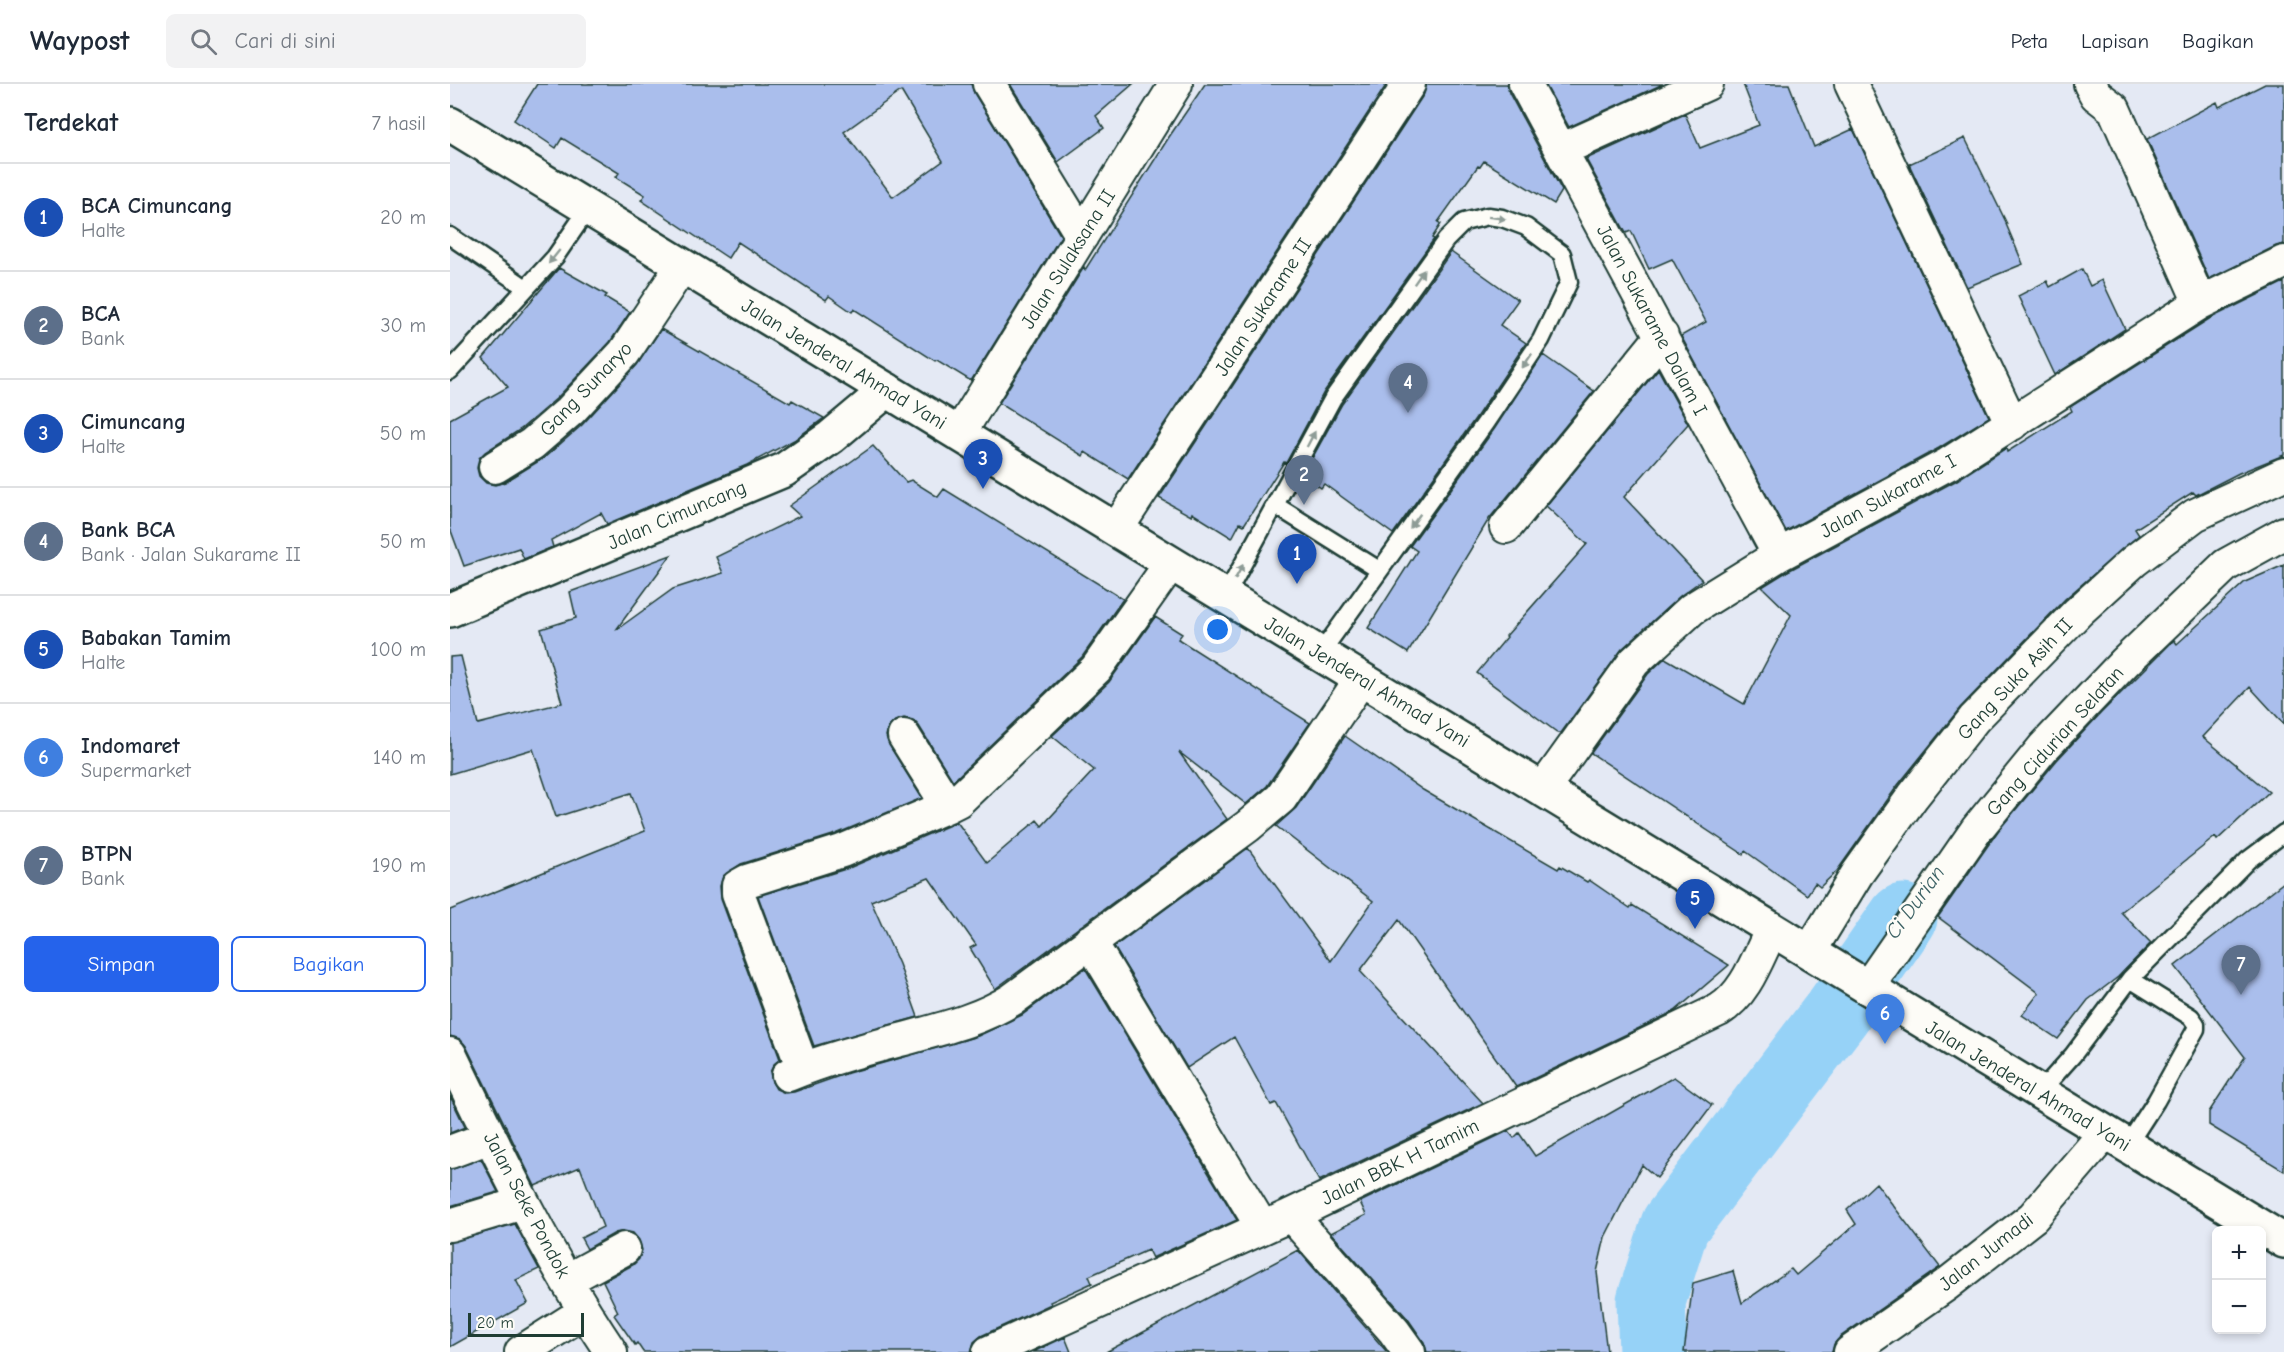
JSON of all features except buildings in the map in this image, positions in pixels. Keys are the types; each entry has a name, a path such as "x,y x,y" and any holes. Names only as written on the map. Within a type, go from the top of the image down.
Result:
{"main road":[{"name":"Jalan Jenderal Ahmad Yani","path":"452,130 588,209 887,390 2284,1241"},
{"name":"Jalan Cimuncang","path":"450,610 784,470 831,437 887,390"}],"street":[{"path":"989,84 1082,236"},
{"name":"Jalan Sulaksana II","path":"959,434 1176,84"},
{"name":"Jalan Sukarame II","path":"1116,530 1409,84"},
{"name":"Jalan Sukarame Dalam I","path":"1525,84 1779,555"},
{"path":"1561,150 1707,84"},
{"path":"1851,84 2012,424"},
{"path":"2090,84 2096,95 2114,109 2200,303"},
{"name":"Jalan Sukarame I","path":"1543,789 1635,662 1692,609 1779,555 1948,464 2200,303 2284,262"},
{"name":"Gang Sunaryo","path":"495,466 532,444 570,411 617,361 682,266"},
{"path":"1506,527 1662,336"},
{"name":"Gang Suka Asih II","path":"1843,972 1857,874 1913,796 1974,719 2079,612 2134,561 2195,514 2284,474"},
{"name":"Gang Cidurian Selatan","path":"1843,972 1977,829 2043,748 2125,662 2226,565 2284,532"},
{"path":"1171,563 1096,669 958,801 842,851 747,881 738,886 738,893 795,1072 891,1042 936,1031 996,1010 1014,999 1248,826 1281,798 1360,679"},
{"path":"904,736 948,806"},
{"name":"Jalan BBK H Tamim","path":"989,1352 1291,1215 1719,1010 1739,994 1772,928"},
{"path":"1090,941 1262,1227"},
{"name":"Jalan Seke Pondok","path":"450,1054 523,1203 584,1312 610,1352"},
{"path":"450,1152 490,1137"},
{"name":"Jalan Jumadi","path":"1864,1348 2034,1217 2116,1140"},
{"path":"450,1225 523,1203"},
{"path":"1291,1215 1394,1331 1409,1352"},
{"path":"567,1280 624,1249"},
{"path":"521,1352 584,1312"}],"lane":[{"path":"450,371 555,256 588,209"},
{"path":"1226,597 1333,398 1446,240 1464,222 1488,216 1502,218 1526,227 1562,254 1569,282 1541,340 1486,422 1320,654"},
{"path":"450,236 526,288"},
{"path":"1275,505 1379,570"},
{"path":"2039,1093 2073,1055 2130,979 2248,860 2284,834"},
{"path":"2116,1140 2156,1101 2196,1029 2196,1024 2191,1017 2130,979"}],"waterway":[{"name":"Ci Durian","path":"1653,1352 1651,1301 1675,1225 1838,1011 1903,918"}],"place":[{"name":"Bank BCA","path":"1408,413"},
{"name":"Cimuncang","path":"983,489"},
{"name":"BCA","path":"1304,505"},
{"name":"BCA Cimuncang","path":"1297,584"},
{"name":"Babakan Tamim","path":"1695,929"},
{"name":"BTPN","path":"2241,995"},
{"name":"Indomaret","path":"1885,1044"}]}
